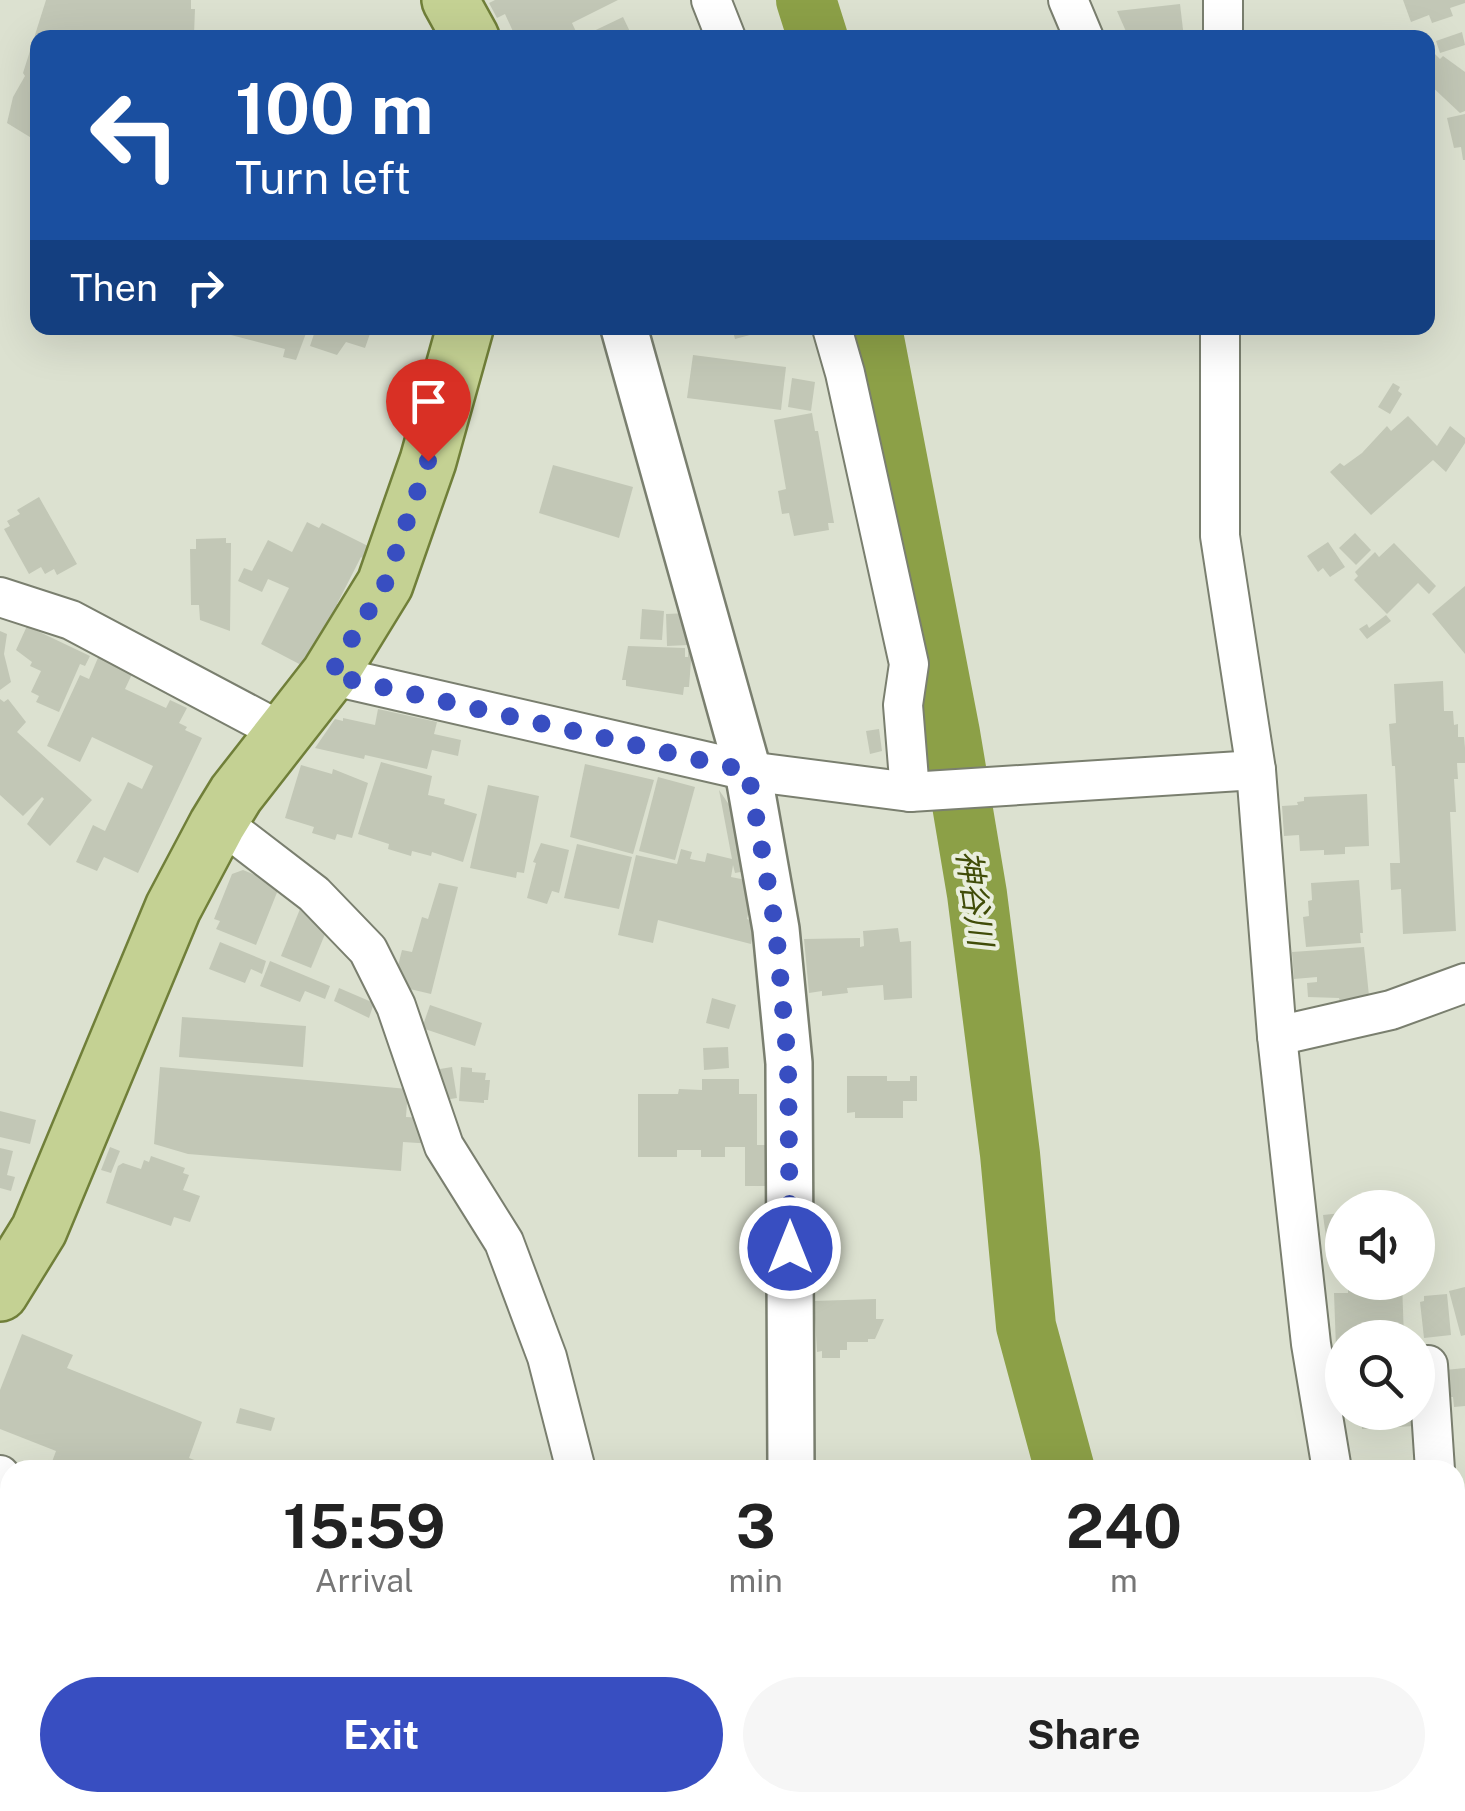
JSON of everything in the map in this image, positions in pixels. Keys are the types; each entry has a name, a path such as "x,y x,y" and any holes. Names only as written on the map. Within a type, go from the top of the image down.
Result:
{"main road":[{"path":"450,0 466,30"},
{"path":"0,1293 40,1230 173,908 217,825 236,794 330,675 385,584 428,461 462,335"}],"street":[{"path":"711,0 723,30"},
{"path":"1068,0 1081,30"},
{"path":"1223,0 1223,30"},
{"path":"626,335 748,771 776,930 788,1064 791,1460"},
{"path":"834,335 909,664 903,705 916,791"},
{"path":"1220,335 1220,536 1310,1344 1330,1460"},
{"path":"0,597 71,620 284,733"},
{"path":"330,675 748,771 916,791 1244,770"},
{"path":"217,825 237,835 314,894 368,950 396,1006 444,1146 504,1242 546,1357 573,1460"},
{"path":"1277,1036 1391,1010 1465,984"},
{"path":"1432,1430 1434,1460"}],"building":[{"path":"46,0 191,0 191,9 195,9 194,30 37,30"},
{"path":"618,0 572,23 575,30 512,30 505,14 497,18 489,3"},
{"path":"1403,0 1465,3 1450,8 1453,16 1432,23 1429,15 1411,22"},
{"path":"1180,4 1183,30 1125,30 1117,11"},
{"path":"623,17 629,30 596,30"},
{"path":"1462,32 1465,45 1440,53 1436,41"},
{"path":"30,51 30,137 7,123"},
{"path":"1435,54 1465,72 1465,111 1460,113 1435,90"},
{"path":"1465,114 1463,160 1461,147 1454,148 1447,118"},
{"path":"231,335 305,335 296,360 283,357 285,349"},
{"path":"314,335 370,335 365,348 346,342 337,355 310,346"},
{"path":"693,355 786,367 781,410 687,398"},
{"path":"792,378 815,382 811,411 788,407"},
{"path":"1393,383 1402,394 1390,414 1378,407"},
{"path":"812,413 834,523 828,523 829,530 794,536 789,513 782,514 778,491 786,489 774,420"},
{"path":"1408,416 1437,446 1450,426 1465,438 1465,443 1446,472 1433,460 1371,515 1330,472 1362,453 1387,426 1391,431"},
{"path":"553,465 633,487 619,538 539,513"},
{"path":"39,497 77,564 57,575 54,569 45,574 41,567 29,574 4,529 10,526 7,521 20,514 17,510"},
{"path":"307,522 319,528 322,523 372,548 366,560 361,557 337,604 341,605 305,667 261,644 289,588 268,579 262,592 238,581 244,568 252,571 268,540 292,552"},
{"path":"1355,533 1371,550 1356,565 1339,548"},
{"path":"226,538 226,543 231,543 230,631 200,620 199,605 191,605 190,549 196,549 196,539"},
{"path":"1328,542 1345,567 1330,577 1323,568 1318,572 1307,556"},
{"path":"1394,543 1436,586 1429,594 1418,583 1387,614 1354,580 1358,576 1355,572 1375,552 1379,557"},
{"path":"1465,586 1465,654 1432,614"},
{"path":"642,609 664,611 662,640 640,639"},
{"path":"688,613 689,645 667,646 666,614"},
{"path":"1386,615 1391,621 1367,639 1359,629 1367,624 1369,628"},
{"path":"27,626 90,656 85,666 80,664 59,712 36,702 39,696 31,692 41,671 30,666 32,662 16,650"},
{"path":"0,631 7,634 4,654 11,682 0,690"},
{"path":"628,646 685,648 685,657 688,651 697,650 700,660 691,661 689,687 684,687 683,695 626,686 626,680 622,680"},
{"path":"100,653 133,672 125,689 166,708 170,700 187,708 179,723 202,738 138,873 104,857 97,871 76,862 93,825 105,831 128,782 142,789 153,766 92,737 80,762 47,746 80,675 89,679"},
{"path":"1443,681 1444,711 1453,711 1454,725 1458,724 1458,737 1464,737 1465,748 1465,763 1457,763 1458,779 1454,779 1456,812 1450,812 1456,931 1403,934 1401,889 1391,890 1390,863 1400,863 1389,724 1396,723 1394,684"},
{"path":"0,699 8,699 26,722 17,732 92,800 50,846 27,824 44,799 23,816 0,795"},
{"path":"378,709 437,722 434,734 461,740 458,756 432,750 427,769 315,748 335,719 375,725"},
{"path":"879,729 882,751 870,754 866,731"},
{"path":"381,762 432,776 428,795 477,814 463,862 432,852 431,856 412,851 411,856 358,834"},
{"path":"585,764 654,780 633,854 570,837"},
{"path":"301,765 332,774 333,769 368,783 352,838 337,834 335,840 312,833 314,827 285,818"},
{"path":"658,777 695,787 675,860 639,851"},
{"path":"488,785 539,796 524,873 517,872 516,878 470,868"},
{"path":"719,790 732,809 746,871 735,873 733,865 731,877 751,881 753,893 747,919 756,922 751,944 658,920 653,943 618,935 636,855 677,864 681,849 692,852 690,859 705,862 707,853 732,859"},
{"path":"1367,794 1369,846 1345,847 1345,854 1324,855 1324,850 1300,851 1299,835 1284,836 1282,806 1298,805 1304,797"},
{"path":"541,843 569,850 559,893 552,891 547,904 527,898 536,863 533,862"},
{"path":"577,844 632,857 619,909 564,898"},
{"path":"243,870 280,885 256,945 216,929 220,921 214,919 232,874"},
{"path":"1359,880 1361,943 1306,947 1303,917 1309,916 1311,883"},
{"path":"439,883 458,887 431,994 393,985 402,950 412,952 422,917 428,919"},
{"path":"300,909 330,922 311,968 281,956"},
{"path":"898,928 900,942 911,941 912,998 884,1000 883,985 847,988 848,993 822,996 822,991 809,993 804,939 860,938 860,947 864,946 863,931"},
{"path":"220,942 266,961 262,974 251,969 245,983 209,969"},
{"path":"1364,947 1369,996 1361,997 1361,1001 1308,997 1307,983 1317,982 1317,977 1294,979 1292,952"},
{"path":"270,961 330,986 325,999 305,991 300,1002 260,986"},
{"path":"339,988 374,1003 369,1018 334,1001"},
{"path":"712,998 736,1005 729,1029 706,1023"},
{"path":"430,1005 482,1023 475,1046 422,1028"},
{"path":"182,1017 306,1026 303,1067 179,1057"},
{"path":"728,1047 729,1068 704,1070 703,1048"},
{"path":"160,1067 408,1089 406,1117 424,1118 434,1144 403,1142 401,1171 188,1154 154,1144"},
{"path":"452,1067 457,1098 438,1101 434,1070"},
{"path":"461,1067 486,1073 485,1080 490,1080 488,1100 484,1103 459,1101"},
{"path":"847,1076 887,1076 887,1081 910,1081 910,1076 917,1076 917,1101 903,1101 903,1118 855,1118 855,1112 847,1113"},
{"path":"702,1079 739,1079 739,1094 757,1094 757,1145 769,1145 769,1186 745,1186 745,1147 725,1147 725,1157 701,1157 701,1150 677,1150 677,1157 638,1157 638,1094 702,1090"},
{"path":"0,1111 36,1120 30,1144 0,1137"},
{"path":"110,1147 120,1151 111,1173 101,1170"},
{"path":"0,1148 13,1151 7,1175 15,1177 11,1191 0,1188"},
{"path":"151,1156 185,1168 183,1173 189,1175 183,1190 200,1196 190,1222 174,1217 171,1226 106,1203 118,1166 123,1163 141,1169 144,1160 149,1162"},
{"path":"1465,1287 1465,1335 1461,1336 1449,1291"},
{"path":"1447,1294 1451,1335 1435,1337 1435,1320 1422,1320 1420,1302 1435,1300 1435,1295"},
{"path":"876,1299 876,1319 884,1319 875,1339 847,1342 847,1350 840,1350 840,1358 822,1358 822,1351 817,1352 814,1301"},
{"path":"1334,1300 1403,1300 1403,1320 1335,1320"},
{"path":"22,1334 73,1355 67,1368 202,1422 189,1458 194,1460 53,1460 56,1451 0,1429 0,1390"},
{"path":"1465,1368 1465,1406 1454,1407 1453,1397 1447,1397 1445,1370"},
{"path":"240,1408 275,1418 271,1431 236,1423"}],"waterway":[{"name":"神谷川","path":"806,0 815,30"},
{"name":"神谷川","path":"873,335 977,894 1010,1154 1026,1326 1062,1460"}],"route":[{"path":"428,461 385,584 330,675 748,771 776,930 788,1064 790,1248"}]}
